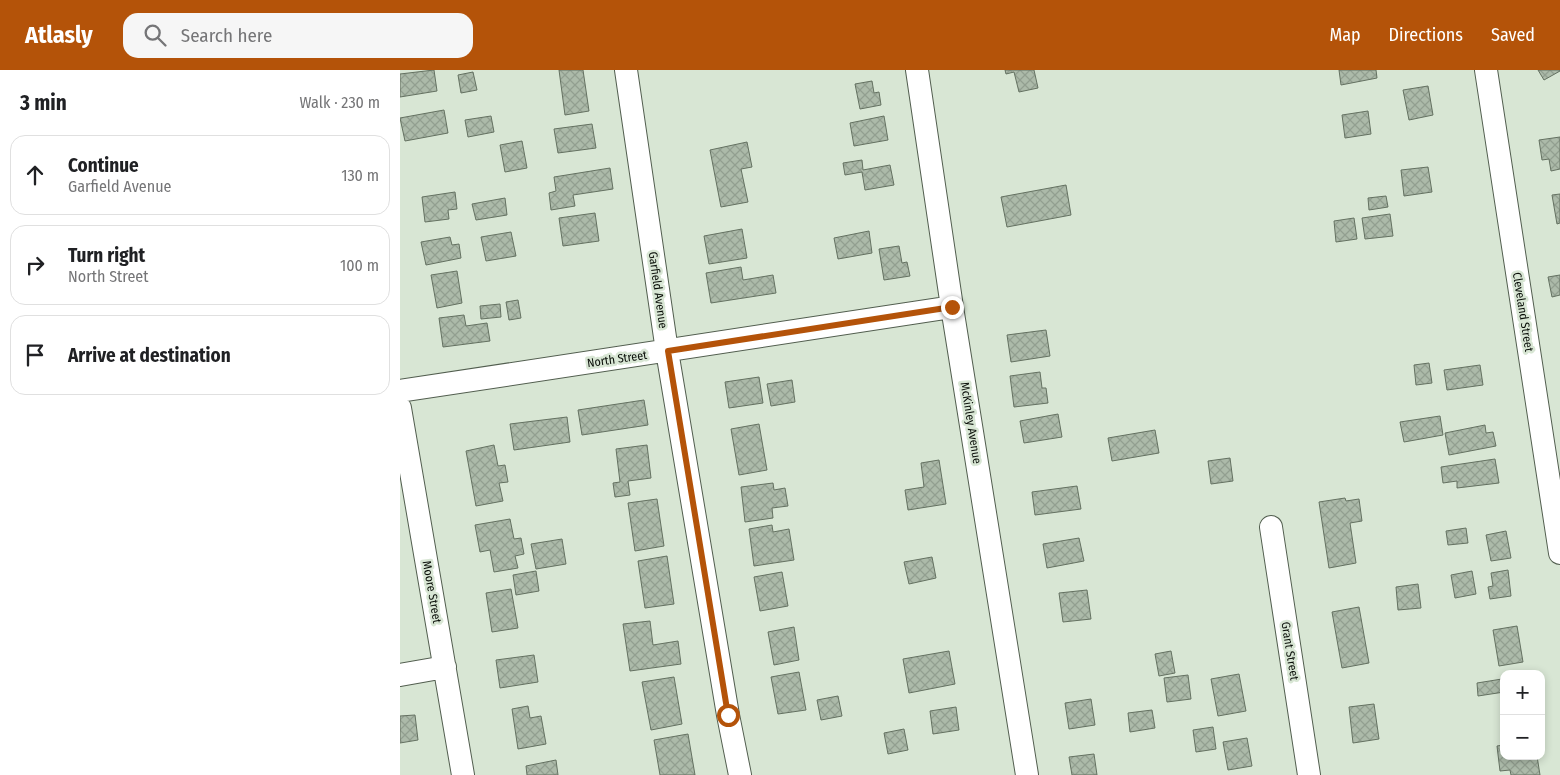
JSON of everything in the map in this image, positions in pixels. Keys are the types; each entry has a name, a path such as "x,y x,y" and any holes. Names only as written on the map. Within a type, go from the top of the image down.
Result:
{"street":[{"name":"Garfield Avenue","path":"626,70 668,351 728,715 740,775"},
{"name":"McKinley Avenue","path":"917,70 952,307 1027,775"},
{"name":"Cleveland Street","path":"1486,70 1560,553"},
{"name":"North Street","path":"400,391 952,307"},
{"name":"Moore Street","path":"400,408 462,775"},
{"name":"Grant Street","path":"1271,527 1309,775"},
{"path":"400,674 445,667"}],"building":[{"path":"434,70 437,91 400,97 400,74"},
{"path":"559,70 583,70 589,111 565,115"},
{"path":"1005,70 1034,70 1038,88 1019,92 1014,72 1006,74"},
{"path":"1339,70 1376,70 1377,78 1341,85"},
{"path":"1538,70 1560,70 1560,71 1544,80"},
{"path":"473,72 477,90 461,93 458,75"},
{"path":"872,81 874,93 879,92 881,105 860,109 855,84"},
{"path":"1428,86 1433,115 1409,120 1403,90"},
{"path":"444,110 448,133 405,141 400,118"},
{"path":"1368,111 1371,134 1345,138 1342,115"},
{"path":"491,116 494,132 468,137 465,120"},
{"path":"884,116 888,140 854,146 850,123"},
{"path":"592,124 596,148 558,153 554,129"},
{"path":"1560,137 1560,169 1551,171 1549,159 1542,160 1539,140"},
{"path":"522,141 527,168 505,172 500,145"},
{"path":"747,142 752,167 741,169 748,202 721,207 710,150"},
{"path":"862,160 863,170 890,165 894,185 865,190 862,172 845,175 843,163"},
{"path":"1428,167 1432,192 1404,196 1401,170"},
{"path":"610,168 613,189 573,195 575,206 551,210 549,193 556,191 554,177"},
{"path":"1066,185 1071,215 1007,227 1001,197"},
{"path":"455,192 457,209 448,210 449,219 425,222 422,197"},
{"path":"1560,194 1560,223 1557,224 1552,195"},
{"path":"1386,196 1388,207 1369,210 1368,198"},
{"path":"505,198 507,215 476,220 472,204"},
{"path":"595,213 599,241 563,246 559,218"},
{"path":"1390,214 1393,236 1365,239 1362,218"},
{"path":"1354,218 1357,239 1336,242 1334,221"},
{"path":"742,229 747,258 709,264 704,236"},
{"path":"869,231 872,253 838,259 834,238"},
{"path":"511,232 516,256 486,261 481,237"},
{"path":"450,237 452,245 459,244 461,258 426,265 421,242"},
{"path":"899,246 902,263 907,262 910,276 884,280 879,249"},
{"path":"741,267 743,280 773,275 776,293 711,303 706,273"},
{"path":"457,271 462,303 437,308 431,275"},
{"path":"1560,275 1560,295 1552,297 1548,277"},
{"path":"518,300 521,318 509,320 506,302"},
{"path":"500,304 501,317 481,319 480,306"},
{"path":"464,315 466,326 487,323 490,341 443,347 439,318"},
{"path":"1046,330 1050,356 1011,362 1007,335"},
{"path":"1429,363 1432,383 1416,385 1414,365"},
{"path":"1480,365 1483,385 1447,390 1444,370"},
{"path":"1040,372 1042,388 1046,388 1048,403 1014,407 1010,376"},
{"path":"759,377 763,403 729,408 725,382"},
{"path":"792,380 795,402 771,406 767,384"},
{"path":"644,400 648,425 582,435 578,410"},
{"path":"1058,414 1062,437 1024,443 1020,421"},
{"path":"1440,416 1443,435 1404,442 1400,422"},
{"path":"567,417 570,442 514,450 510,424"},
{"path":"759,424 767,470 739,475 731,429"},
{"path":"1485,425 1486,433 1493,432 1496,446 1449,455 1445,433"},
{"path":"1155,430 1159,453 1112,461 1108,438"},
{"path":"494,445 498,466 505,465 508,482 499,483 503,501 476,506 466,451"},
{"path":"647,445 651,478 628,481 630,495 615,497 613,483 620,482 616,449"},
{"path":"1230,458 1233,481 1211,484 1208,461"},
{"path":"1495,459 1499,483 1457,488 1457,481 1443,483 1441,467"},
{"path":"939,460 946,504 908,510 905,490 924,487 921,463"},
{"path":"773,483 774,490 785,488 788,506 772,508 773,518 745,522 741,487"},
{"path":"1077,486 1081,509 1035,515 1032,492"},
{"path":"1345,498 1346,501 1359,499 1362,521 1350,523 1356,563 1329,568 1319,502"},
{"path":"657,499 664,546 635,551 628,503"},
{"path":"510,519 514,539 521,538 524,554 515,556 518,568 494,572 490,550 480,552 475,525"},
{"path":"772,525 773,532 789,529 794,560 754,566 749,529"},
{"path":"1466,528 1468,543 1448,545 1446,531"},
{"path":"1506,531 1511,558 1491,561 1486,535"},
{"path":"1079,538 1084,561 1047,568 1043,544"},
{"path":"562,539 566,564 536,569 531,544"},
{"path":"667,556 674,604 645,608 638,561"},
{"path":"932,557 936,578 909,584 904,562"},
{"path":"1508,570 1511,596 1490,599 1488,587 1493,586 1491,573"},
{"path":"536,571 539,591 516,595 513,575"},
{"path":"1472,571 1476,594 1455,598 1451,575"},
{"path":"782,572 788,606 760,611 754,577"},
{"path":"1418,584 1421,608 1398,610 1396,587"},
{"path":"511,589 518,628 492,632 486,593"},
{"path":"1087,590 1091,619 1063,622 1059,593"},
{"path":"1359,607 1369,663 1342,668 1332,612"},
{"path":"650,621 653,645 678,641 681,664 630,671 623,624"},
{"path":"1517,626 1523,662 1499,666 1493,630"},
{"path":"794,627 799,660 774,665 768,632"},
{"path":"949,651 955,684 909,693 903,659"},
{"path":"1171,651 1175,673 1159,676 1155,654"},
{"path":"534,655 538,682 500,688 496,660"},
{"path":"799,672 806,710 778,714 771,677"},
{"path":"1239,674 1246,711 1218,716 1211,679"},
{"path":"1188,675 1191,699 1167,702 1164,678"},
{"path":"674,677 682,724 651,730 642,682"},
{"path":"1500,679 1500,693 1478,696 1477,683"},
{"path":"838,696 842,716 821,720 817,700"},
{"path":"1091,699 1095,725 1069,729 1065,703"},
{"path":"1374,704 1379,739 1353,743 1349,707"},
{"path":"528,706 530,718 541,716 546,744 518,749 512,709"},
{"path":"956,707 959,730 933,734 930,711"},
{"path":"1152,710 1155,728 1130,732 1128,713"},
{"path":"415,715 418,740 400,743 400,716"},
{"path":"1213,727 1216,749 1196,752 1193,730"},
{"path":"904,729 908,750 888,754 884,733"},
{"path":"688,734 695,775 660,775 654,740"},
{"path":"1247,738 1252,766 1228,770 1223,742"},
{"path":"1497,746 1500,746 1500,760 1538,760 1540,775 1511,775 1510,770 1500,771"},
{"path":"1094,754 1097,775 1072,775 1069,757"},
{"path":"556,760 558,775 527,775 526,766"}],"route":[{"path":"728,715 668,351 952,307"}]}
